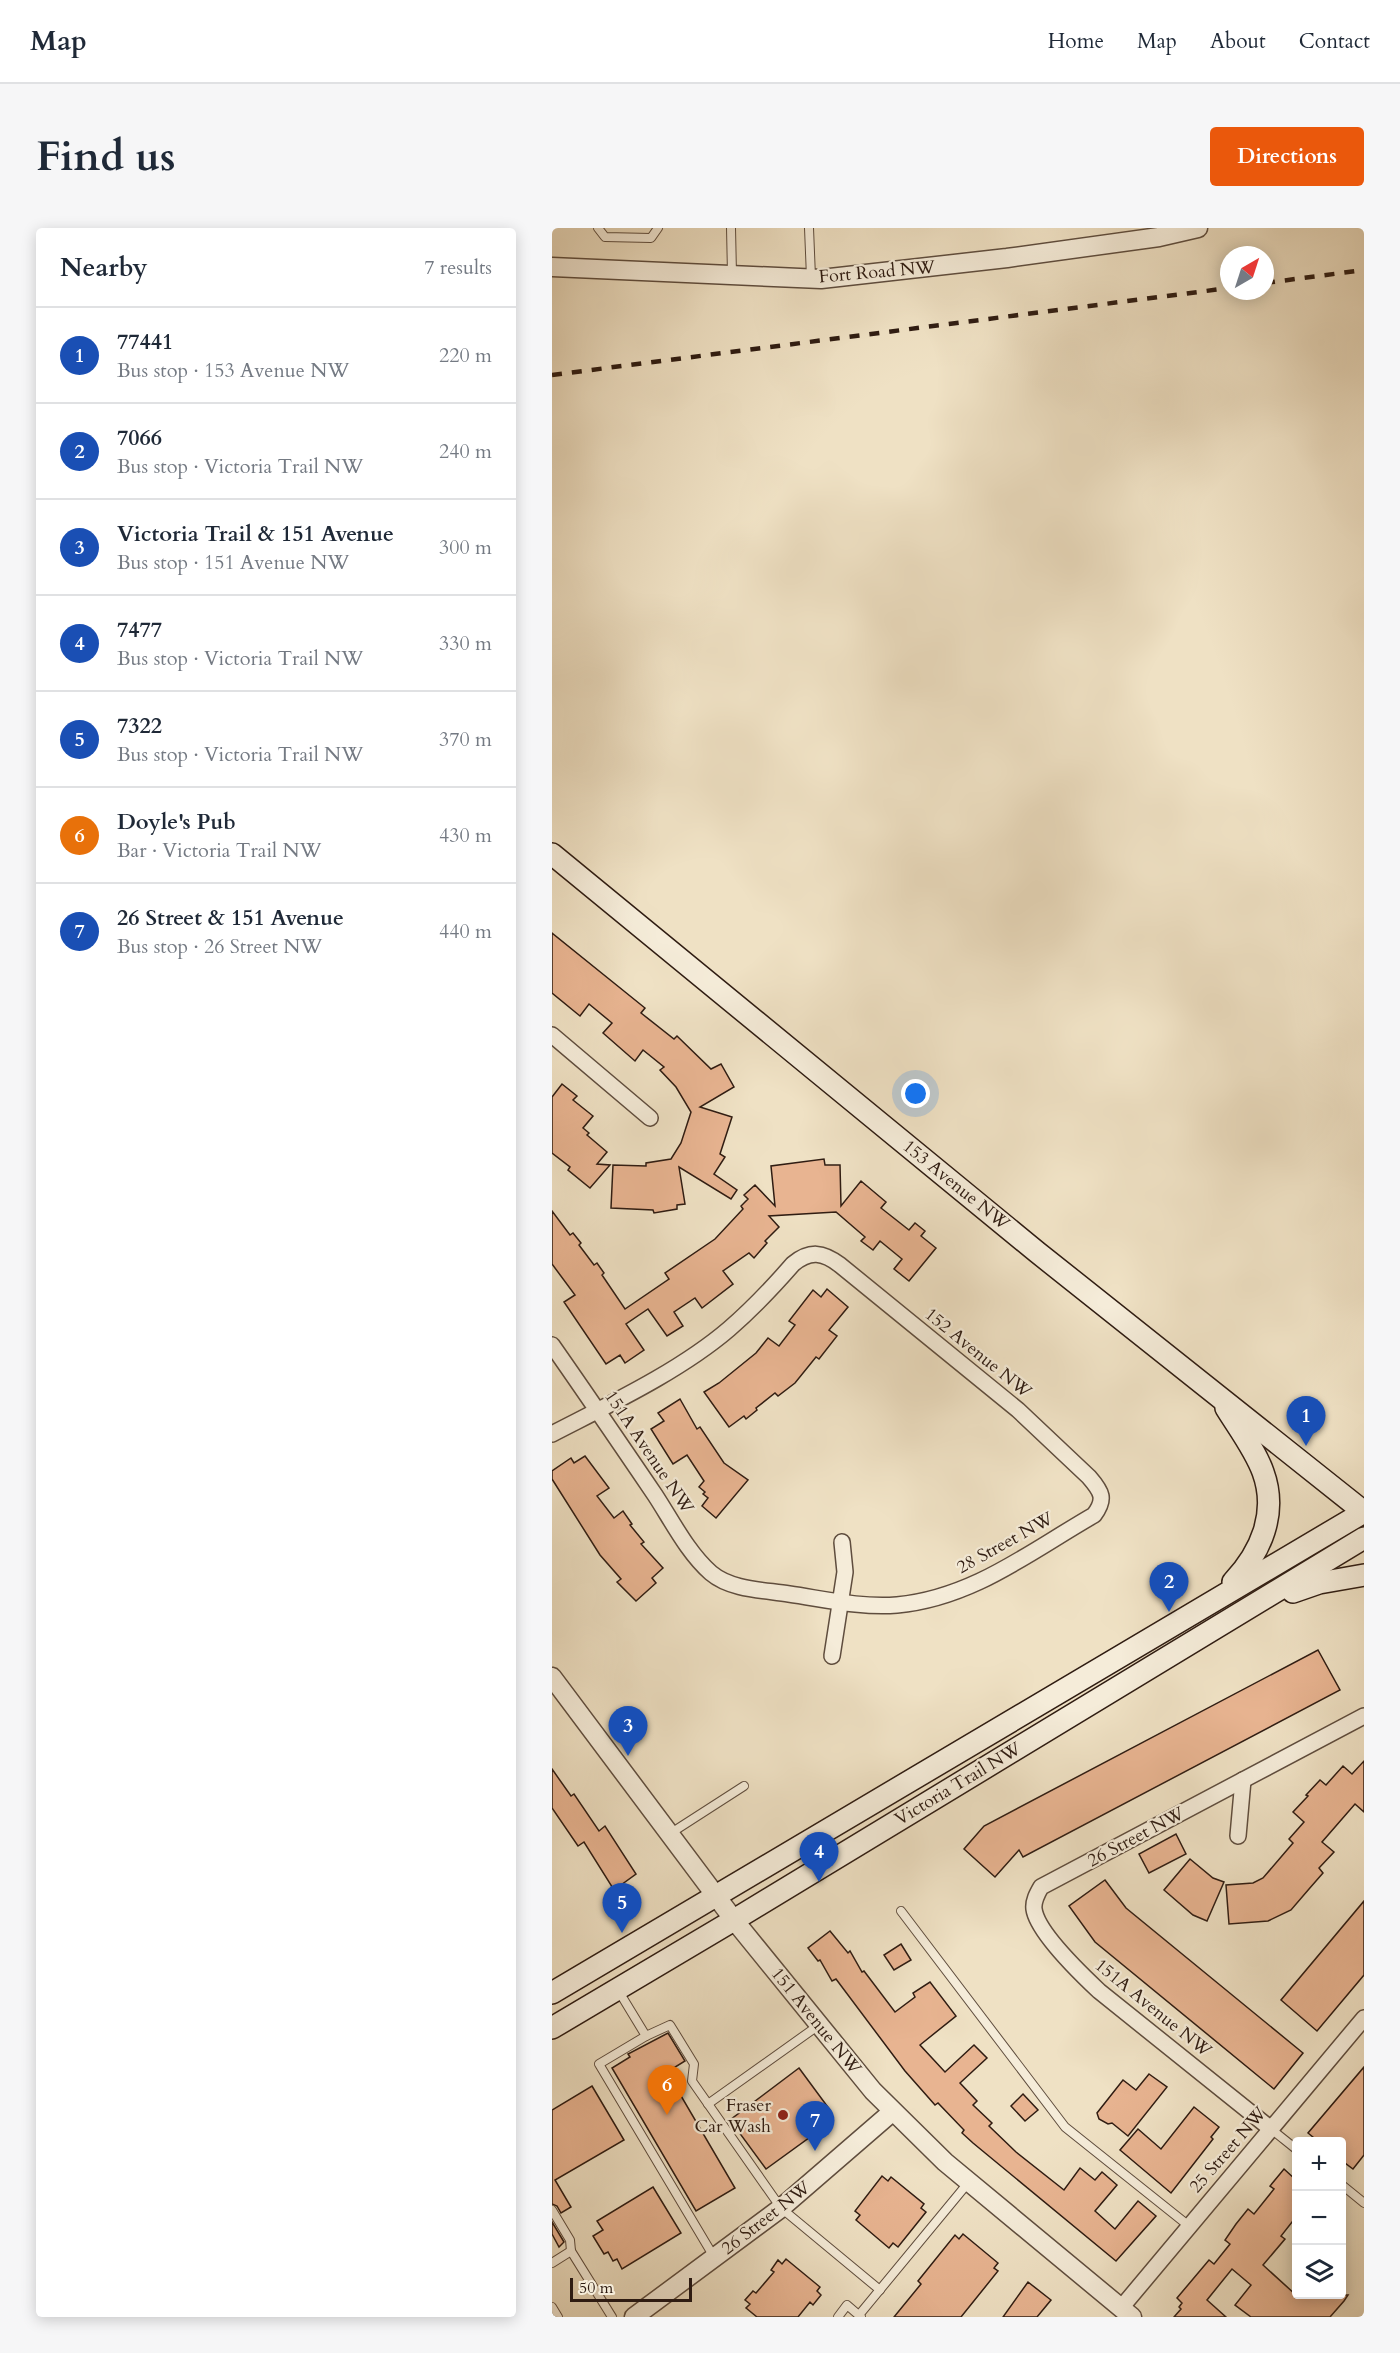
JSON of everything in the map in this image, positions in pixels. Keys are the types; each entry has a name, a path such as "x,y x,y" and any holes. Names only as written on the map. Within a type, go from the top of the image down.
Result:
{"main road":[{"name":"153 Avenue NW","path":"552,854 1037,1252 1364,1512"},
{"path":"1218,1395 1263,1473 1269,1509 1258,1548 1244,1570 1222,1594"},
{"name":"Victoria Trail NW","path":"552,1993 1222,1594 1364,1512"},
{"name":"Victoria Trail NW","path":"552,2028 1364,1538"},
{"path":"1234,1617 1300,1589 1319,1583 1364,1575"}],"street":[{"name":"Fort Road NW","path":"552,267 812,278 1007,258 1159,237 1198,228"},
{"path":"552,1035 650,1118"},
{"name":"152 Avenue NW","path":"598,1410 705,1347 751,1309 801,1257 816,1252 824,1254 840,1265 1018,1410 1089,1477 1097,1486 1102,1498"},
{"name":"151A Avenue NW","path":"552,1345 690,1547 717,1578"},
{"path":"552,1434 598,1410"},
{"name":"28 Street NW","path":"717,1578 742,1586 841,1602 897,1605 939,1597 963,1589 1014,1564 1094,1515 1101,1507 1102,1498"},
{"path":"832,1656 845,1572 842,1542"},
{"name":"151 Avenue NW","path":"552,1677 734,1920 892,2112 1122,2314"},
{"name":"26 Street NW","path":"1035,1899 1041,1887 1364,1716"},
{"path":"1238,1836 1243,1780"},
{"name":"151A Avenue NW","path":"1035,1899 1034,1910 1039,1921 1078,1972 1271,2129"},
{"name":"25 Street NW","path":"1122,2314 1189,2226 1364,2018"},
{"name":"26 Street NW","path":"634,2317 715,2259 780,2208 892,2112"}],"lane":[{"path":"598,228 605,237 651,238 658,228"},
{"path":"731,228 732,276"},
{"path":"809,228 812,278"},
{"path":"669,1834 744,1786"},
{"path":"901,1911 1065,2127 1189,2226"},
{"path":"618,1989 646,2036"},
{"path":"715,2259 599,2064 646,2036 670,2025 694,2064 692,2081 780,2208 880,2290"},
{"path":"708,2104 819,2025"},
{"path":"1271,2129 1292,2146"},
{"path":"838,2317 847,2305 860,2316 969,2182"},
{"path":"1346,2189 1364,2203"},
{"path":"552,2210 570,2240 571,2250 612,2317"},
{"path":"552,2263 571,2250"},
{"path":"552,2307 558,2317"}],"building":[{"path":"552,933 645,1008 641,1013 674,1039 677,1036 711,1069 721,1064 734,1087 700,1107 732,1117 720,1154 725,1157 714,1174 737,1190 731,1199 679,1167 685,1204 677,1205 677,1209 654,1213 653,1210 611,1208 613,1165 646,1166 646,1163 671,1159 681,1143 691,1112 676,1087 660,1070 664,1067 643,1050 635,1061 603,1033 612,1023 589,1004 580,1016 552,993"},
{"path":"562,1084 577,1096 573,1100 593,1116 583,1128 589,1133 587,1135 607,1152 597,1164 610,1165 590,1188 568,1170 570,1167 552,1153 552,1097"},
{"path":"824,1159 825,1165 840,1165 841,1206 861,1181 886,1202 881,1208 909,1230 915,1223 925,1231 921,1236 936,1248 909,1281 894,1269 902,1259 880,1241 873,1250 861,1241 865,1237 836,1212 769,1216 779,1227 765,1241 767,1243 754,1258 749,1253 723,1271 733,1284 702,1308 695,1298 674,1312 683,1326 667,1336 648,1309 626,1324 644,1350 625,1363 620,1355 606,1364 564,1302 575,1295 552,1264 552,1211 570,1235 573,1233 581,1243 579,1245 594,1265 597,1263 604,1273 602,1275 625,1309 669,1279 665,1273 715,1239 743,1209 741,1206 748,1199 744,1195 755,1185 775,1206 771,1166"},
{"path":"827,1289 848,1307 829,1330 837,1336 819,1359 816,1357 795,1383 778,1396 775,1393 746,1419 744,1416 729,1427 704,1392 719,1383 756,1353 768,1338 779,1346 795,1325 789,1321 813,1290 821,1297"},
{"path":"680,1399 697,1429 700,1427 724,1463 748,1480 716,1518 702,1506 708,1498 699,1487 704,1481 687,1455 673,1464 651,1429 664,1421 658,1413"},
{"path":"585,1456 609,1488 597,1496 614,1518 623,1511 632,1524 630,1525 644,1542 641,1544 663,1568 652,1578 656,1583 636,1601 617,1582 621,1579 600,1555 552,1479 552,1471 571,1458 574,1463"},
{"path":"1318,1650 1340,1690 1023,1857 1019,1850 995,1877 964,1849 984,1826"},
{"path":"1364,1761 1364,1812 1355,1804 1322,1842 1334,1852 1319,1868 1323,1873 1291,1910 1268,1921 1229,1924 1226,1885 1253,1883 1263,1878 1293,1843 1289,1839 1304,1822 1293,1812 1308,1796 1306,1795 1320,1780 1326,1785 1343,1766 1352,1774"},
{"path":"552,1769 571,1796 574,1794 599,1831 605,1826 636,1874 614,1890 584,1842 578,1846 552,1808"},
{"path":"1176,1834 1186,1854 1149,1873 1139,1854"},
{"path":"1190,1859 1213,1878 1224,1882 1207,1921 1193,1915 1164,1890"},
{"path":"1105,1880 1126,1908 1303,2053 1274,2089 1095,1942 1069,1906"},
{"path":"1364,1901 1364,1975 1317,2031 1281,2000"},
{"path":"830,1931 848,1953 850,1951 862,1972 864,1971 895,2012 915,1997 913,1993 930,1982 956,2016 920,2045 945,2072 974,2045 987,2058 960,2083 977,2101 973,2105 992,2123 989,2126 1016,2152 1064,2190 1080,2168 1095,2180 1102,2172 1117,2185 1095,2211 1115,2229 1138,2201 1156,2216 1116,2261 973,2143 962,2133 964,2130 938,2103 935,2105 905,2071 836,1979 832,1981 820,1960 818,1961 808,1948"},
{"path":"901,1944 911,1960 894,1970 884,1955"},
{"path":"668,2033 685,2061 667,2072 735,2188 696,2211 612,2068 630,2057 628,2054"},
{"path":"1364,2067 1364,2155 1353,2169 1346,2164 1346,2137 1313,2137 1308,2133"},
{"name":"Fraser Car Wash","path":"799,2068 830,2110 828,2124 766,2169 730,2120"},
{"path":"1149,2074 1167,2087 1128,2136 1112,2123 1108,2124 1099,2119 1097,2113 1123,2080 1136,2090"},
{"path":"592,2086 624,2140 555,2180 571,2207 561,2213 557,2206 552,2204 552,2110"},
{"path":"1023,2094 1038,2110 1025,2121 1011,2106"},
{"path":"1194,2107 1219,2127 1211,2137 1213,2139 1171,2193 1120,2150 1138,2129 1161,2149"},
{"path":"1284,2169 1292,2176 1292,2222 1281,2236 1285,2239 1263,2265 1292,2291 1292,2299 1345,2299 1344,2301 1330,2317 1251,2317 1235,2305 1251,2285 1232,2269 1207,2300 1226,2317 1174,2317 1181,2309 1179,2307 1182,2303 1177,2298 1209,2260 1214,2264 1230,2244 1225,2240 1236,2224 1248,2209 1254,2214 1274,2189 1270,2186"},
{"path":"882,2176 888,2181 891,2177 924,2204 921,2208 926,2212 898,2247 893,2243 889,2248 856,2220 860,2215 855,2211"},
{"path":"653,2187 681,2233 622,2269 617,2259 613,2261 608,2252 604,2254 593,2236 603,2230 597,2221"},
{"path":"552,2222 564,2242 559,2247 552,2234"},
{"path":"963,2234 998,2263 994,2268 998,2271 961,2317 894,2317 921,2284 918,2281 955,2235 959,2239"},
{"path":"786,2259 820,2287 817,2291 821,2295 813,2305 810,2302 798,2317 757,2317 746,2308 750,2304 745,2300 753,2291 756,2293 774,2272 771,2270 778,2260 782,2264"},
{"path":"1028,2282 1051,2300 1037,2317 1003,2317"}],"railway":[{"path":"1274,282 1364,270"},
{"path":"552,375 1220,289"}],"place":[{"name":"77441","path":"1306,1446"},
{"name":"7066","path":"1169,1612"},
{"name":"Victoria Trail & 151 Avenue","path":"628,1756"},
{"name":"7477","path":"819,1882"},
{"name":"7322","path":"622,1933"},
{"name":"Doyle's Pub","path":"667,2115"},
{"name":"Fraser Car Wash","path":"783,2115"},
{"name":"26 Street & 151 Avenue","path":"815,2151"}]}
